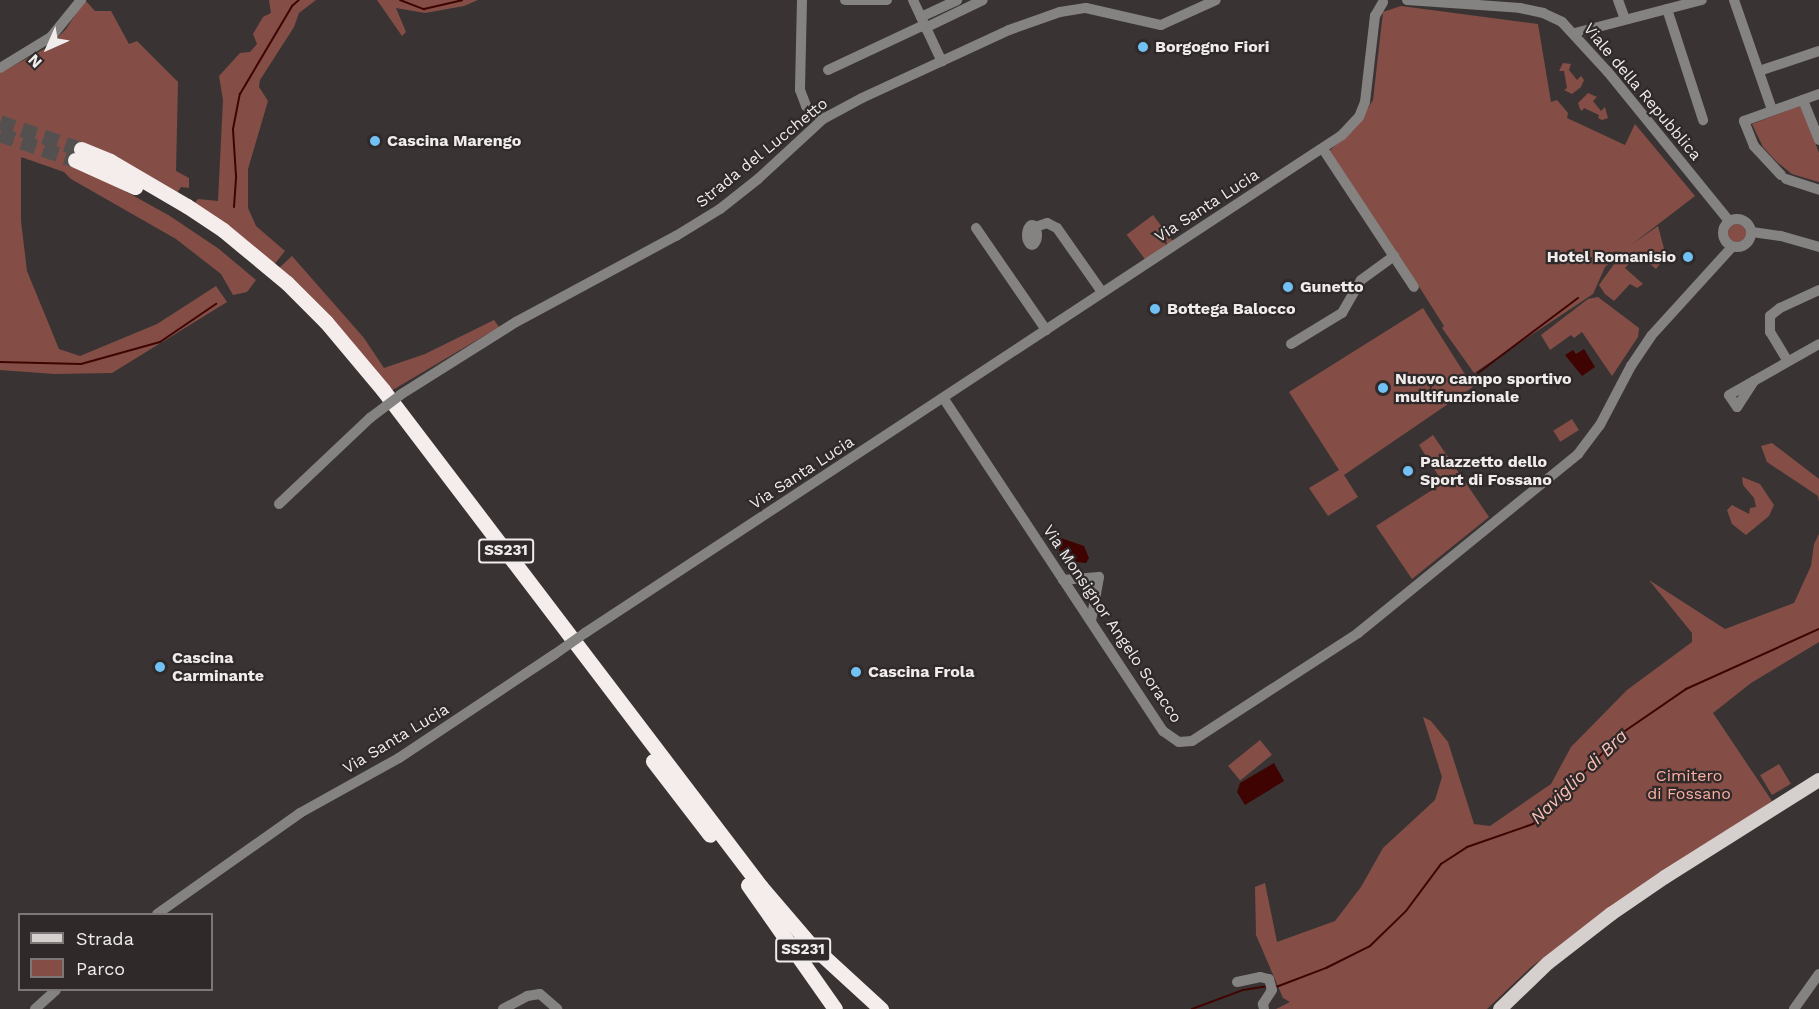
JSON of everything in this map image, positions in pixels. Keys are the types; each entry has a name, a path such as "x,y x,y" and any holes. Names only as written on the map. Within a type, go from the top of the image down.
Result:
{"highway":[{"name":"SS231","path":"865,1009 805,952 748,885 376,397 323,332 252,264 210,232 182,213 78,155 110,161 188,206 223,230 287,283 326,322 383,390 760,887 809,943 881,1009"},
{"path":"748,885 784,940 835,1009"}],"main road":[{"path":"1500,1009 1548,963 1611,914 1665,877 1819,780"}],"street":[{"path":"0,68 51,37 81,0"},
{"path":"802,0 800,90 806,106 823,119"},
{"path":"845,0 887,0"},
{"path":"913,0 942,62"},
{"path":"923,23 957,0"},
{"path":"828,70 923,23 983,0"},
{"name":"Strada del Lucchetto","path":"279,504 370,418 400,395 516,322 676,236 720,209 758,179 823,119 1009,30 1060,12 1086,8 1161,25 1203,3 1216,0"},
{"path":"1381,1 1395,0"},
{"name":"Viale della Repubblica","path":"1407,0 1520,8 1553,17 1575,33 1729,221"},
{"path":"1618,0 1625,19"},
{"path":"1575,33 1702,0"},
{"path":"1734,0 1772,111"},
{"name":"Via Santa Lucia","path":"160,913 300,813 399,758 585,633 944,399 1102,292 1323,150 1353,124 1362,110 1375,16 1381,1"},
{"path":"1667,9 1703,120"},
{"path":"1759,71 1819,51"},
{"path":"1819,94 1744,121 1754,146 1784,177 1819,190"},
{"path":"1803,100 1819,140"},
{"path":"1323,150 1414,287"},
{"path":"1734,219 1746,222 1752,232 1748,243 1743,247 1732,247 1724,238 1723,232 1729,221 1734,219"},
{"path":"1035,227 1047,223 1057,228 1102,292"},
{"path":"975,228 1046,330"},
{"path":"1752,232 1781,236 1819,249"},
{"name":"Via Monsignor Angelo Soracco","path":"944,399 1163,731 1171,738 1185,743 1204,736 1358,633 1578,454 1599,425 1631,366 1651,336 1732,247"},
{"path":"1291,344 1342,313 1360,280 1394,256"},
{"path":"1787,360 1770,332 1770,316 1780,308 1819,290"},
{"path":"1754,381 1787,360 1819,344"},
{"path":"1063,579 1099,577 1091,621"},
{"path":"1794,1009 1819,974"},
{"path":"1237,982 1260,977 1271,985 1263,1004 1264,1009"},
{"path":"35,1009 55,991"},
{"path":"503,1009 527,996 540,994 557,1009"}],"green space":[{"path":"85,0 95,11 111,11 129,44 137,41 178,82 176,171 189,178 189,188 181,187 177,193 134,167 116,186 170,216 219,249 256,280 247,292 233,295 221,274 176,239 71,179 64,172 21,157 21,221 27,271 59,349 80,356 157,324 216,286 227,302 112,373 55,374 0,370 0,73 48,47 66,29"},
{"path":"269,0 316,0 299,13 294,27 260,80 259,87 268,101 248,169 248,208 256,226 285,251 273,266 193,205 198,199 218,201 223,100 219,76 240,53 250,52 257,44 253,34 263,17 271,13"},
{"path":"377,0 478,0 464,6 425,13 396,8 406,32 402,36"},
{"path":"1401,6 1538,24 1551,102 1557,100 1568,113 1567,118 1625,145 1635,124 1695,196 1631,245 1658,226 1666,256 1656,269 1638,254 1625,268 1643,284 1637,288 1630,284 1614,301 1605,294 1599,285 1622,253 1605,267 1593,294 1474,373 1442,328 1444,326 1406,266 1329,151 1357,126 1373,100 1383,12"},
{"path":"1563,63 1571,64 1569,70 1577,80 1581,76 1584,80 1581,87 1572,94 1564,90 1567,88 1564,71 1559,71"},
{"path":"1588,93 1597,97 1593,101 1601,111 1605,107 1608,118 1602,120 1598,118 1599,115 1584,108 1582,111 1580,109 1578,103"},
{"path":"1801,105 1819,153 1819,182 1792,174 1777,162 1763,147 1752,124"},
{"path":"1153,215 1173,242 1147,262 1127,235"},
{"path":"1737,224 1743,227 1746,233 1743,239 1737,242 1731,239 1728,233 1731,227"},
{"path":"292,256 364,338 384,368 425,354 494,320 499,327 391,391 350,339 278,269"},
{"path":"1598,297 1639,328 1638,337 1612,376 1582,332 1574,338 1571,335 1550,350 1541,335 1588,299"},
{"name":"Nuovo campo sportivo multifunzionale","path":"1423,308 1473,387 1344,475 1358,497 1328,516 1309,488 1339,470 1289,392"},
{"path":"1572,419 1579,430 1560,442 1553,431"},
{"path":"1433,435 1489,517 1412,579 1376,526 1443,483 1419,445"},
{"path":"1772,443 1819,479 1819,502 1818,496 1767,462 1761,446"},
{"path":"1742,477 1760,484 1774,505 1769,516 1746,535 1732,524 1727,510 1732,505 1749,514 1750,508 1756,507 1754,498 1743,485"},
{"name":"Cimitero di Fossano","path":"1819,534 1819,642 1751,683 1713,713 1772,801 1600,915 1530,968 1487,1009 1276,1009 1290,1002 1283,998 1256,935 1255,887 1265,883 1277,942 1335,921 1361,887 1383,848 1435,800 1442,777 1423,717 1431,721 1448,742 1474,824 1490,826 1551,784 1571,747 1627,690 1692,642 1692,633 1649,580 1725,629 1794,603 1811,566 1814,544"},
{"path":"1260,740 1272,755 1240,781 1228,766"},
{"path":"1779,764 1791,784 1772,795 1760,775"}],"shaded area":[{"path":"1584,349 1595,367 1582,376 1565,355 1573,350 1576,354"},
{"path":"1058,537 1084,546 1089,558 1086,563 1066,561 1055,544 1054,538"},
{"path":"1274,763 1284,781 1245,805 1237,792 1240,783"}],"waterway":[{"path":"234,207 236,176 233,129 240,94 292,6 299,0"},
{"path":"400,0 424,9 462,0"},
{"path":"1478,373 1578,298"},
{"path":"0,362 81,364 160,342 216,304"},
{"name":"Naviglio di Bra","path":"1276,987 1326,968 1370,946 1406,911 1441,864 1467,847 1533,824 1622,733 1686,689 1819,629"},
{"name":"Naviglio di Bra","path":"1192,1009 1243,990 1267,986"}],"tunnel":[{"path":"0,122 81,149"},
{"path":"0,134 75,160"}],"place":[{"name":"Borgogno Fiori","path":"1143,47"},
{"name":"Cascina Marengo","path":"375,141"},
{"name":"Hotel Romanisio","path":"1688,257"},
{"name":"Gunetto","path":"1288,287"},
{"name":"Bottega Balocco","path":"1155,309"},
{"name":"Nuovo campo sportivo multifunzionale","path":"1383,388"},
{"name":"Palazzetto dello Sport di Fossano","path":"1408,471"},
{"name":"Cascina Carminante","path":"160,667"},
{"name":"Cascina Frola","path":"856,672"}]}
